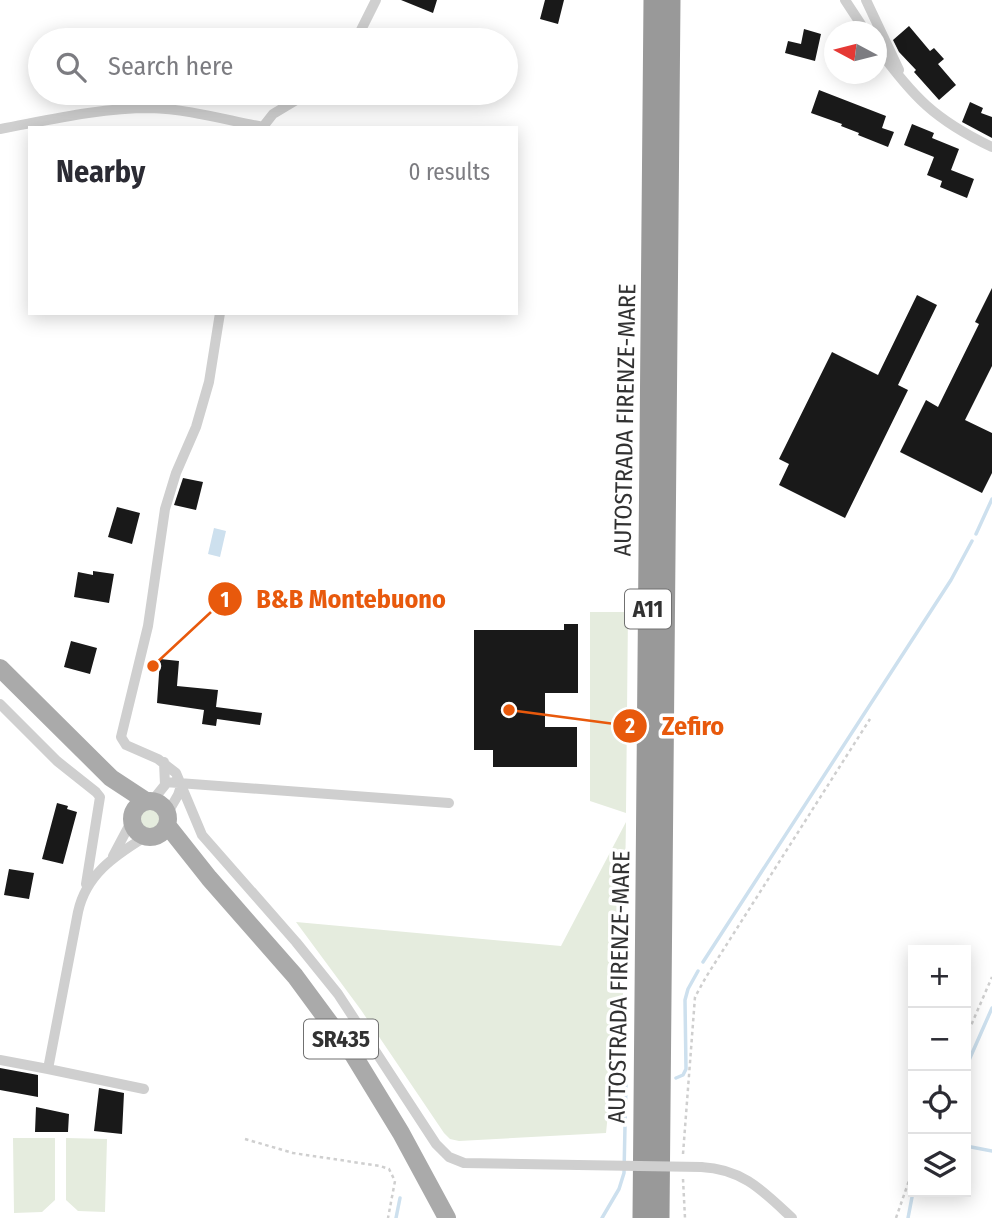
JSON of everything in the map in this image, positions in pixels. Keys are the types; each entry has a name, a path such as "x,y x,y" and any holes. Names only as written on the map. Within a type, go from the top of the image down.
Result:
{"highway":[{"name":"AUTOSTRADA FIRENZE-MARE","path":"642,1218 653,0"},
{"name":"AUTOSTRADA FIRENZE-MARE","path":"660,1218 671,0"}],"main road":[{"path":"0,668 111,778 149,801"},
{"path":"111,778 132,818"},
{"path":"132,818 137,806 149,801"},
{"name":"SR435","path":"149,801 164,807 161,824"},
{"name":"SR435","path":"132,818 136,831 161,824"},
{"name":"SR435","path":"161,824 287,966 354,1056 401,1133 447,1218"}],"street":[{"path":"362,28 376,0"},
{"path":"845,0 859,21"},
{"path":"866,0 888,42 904,83"},
{"path":"887,60 904,83 937,117 992,147"},
{"path":"264,126 273,114 288,105"},
{"path":"0,129 114,110 149,108 258,126"},
{"path":"220,315 209,382 196,427 176,473 165,509 148,626 121,732 126,745 163,762 176,772 197,826 205,839 296,942 338,995 427,1132 449,1157 464,1163 701,1167 725,1170 738,1174 755,1185 792,1218"},
{"path":"0,704 57,761 100,797 48,1069"},
{"path":"149,801 162,790 165,782 163,762"},
{"path":"165,782 449,803"},
{"path":"161,824 182,783"},
{"path":"84,890 112,858 161,824 192,811"},
{"path":"112,858 132,818"},
{"path":"0,1060 144,1089"}],"path":[{"path":"683,1165 695,997 870,719"},
{"path":"971,1025 992,977"},
{"path":"245,1139 293,1153 389,1169 395,1181 387,1218"},
{"path":"683,1176 685,1218"},
{"path":"896,1218 908,1183"}],"shaded area":[{"path":"590,612 628,612 626,813 590,801"},
{"path":"144,807 154,807 161,814 161,824 154,831 144,831 137,824 137,814"},
{"path":"626,822 622,1047 609,1103 606,1133 459,1141 450,1139 296,922 561,946"},
{"path":"13,1138 55,1138 55,1200 42,1212 14,1213"},
{"path":"66,1138 107,1139 105,1212 78,1211 66,1200"}],"water":[{"path":"214,528 226,531 220,557 208,554"}],"building":[{"path":"401,0 437,0 433,13"},
{"path":"545,0 564,0 558,24 540,19"},
{"path":"909,26 930,51 934,48 944,59 938,64 956,85 939,100 914,72 916,70 899,52 893,40"},
{"path":"804,29 821,34 815,61 785,53 788,41 801,44"},
{"path":"819,90 886,116 882,128 894,132 888,147 858,135 859,133 841,126 842,124 811,113"},
{"path":"970,102 983,108 981,113 992,117 992,138 962,122"},
{"path":"912,124 934,133 932,138 959,149 951,170 974,179 967,198 940,187 942,181 927,175 934,157 904,145"},
{"path":"992,288 992,366 965,420 992,433 992,473 982,493 900,452 926,400 938,407 979,324 975,322"},
{"path":"917,295 937,305 898,385 908,390 845,518 779,485 789,464 779,459 832,352 878,375"},
{"path":"183,478 203,482 196,510 174,505"},
{"path":"117,507 140,513 132,544 108,537"},
{"path":"93,571 114,574 109,603 74,597 78,572 93,575"},
{"path":"564,624 578,624 578,693 545,693 545,727 577,727 577,767 493,767 493,750 474,750 474,630 564,630"},
{"path":"71,641 97,648 90,674 64,667"},
{"path":"160,659 179,661 177,686 218,690 216,707 262,713 260,725 217,719 216,726 202,724 204,710 157,703"},
{"path":"57,803 77,812 63,864 42,859"},
{"path":"9,869 34,873 29,899 4,895"},
{"path":"0,1068 38,1075 38,1097 0,1090"},
{"path":"99,1088 124,1093 122,1134 94,1131"},
{"path":"36,1107 69,1114 68,1132 35,1132"}],"waterway":[{"path":"976,534 992,499"},
{"path":"703,962 951,580 972,541"},
{"path":"676,1078 683,1075 686,1069 685,1000 698,971"},
{"path":"971,1056 992,1008"},
{"path":"602,1218 619,1189 624,1173 626,1079"},
{"path":"971,1147 992,1151"},
{"path":"908,1218 912,1197"},
{"path":"396,1218 400,1198"}],"place":[{"name":"B&B Montebuono","path":"153,666"},
{"name":"Zefiro","path":"509,710"}]}
